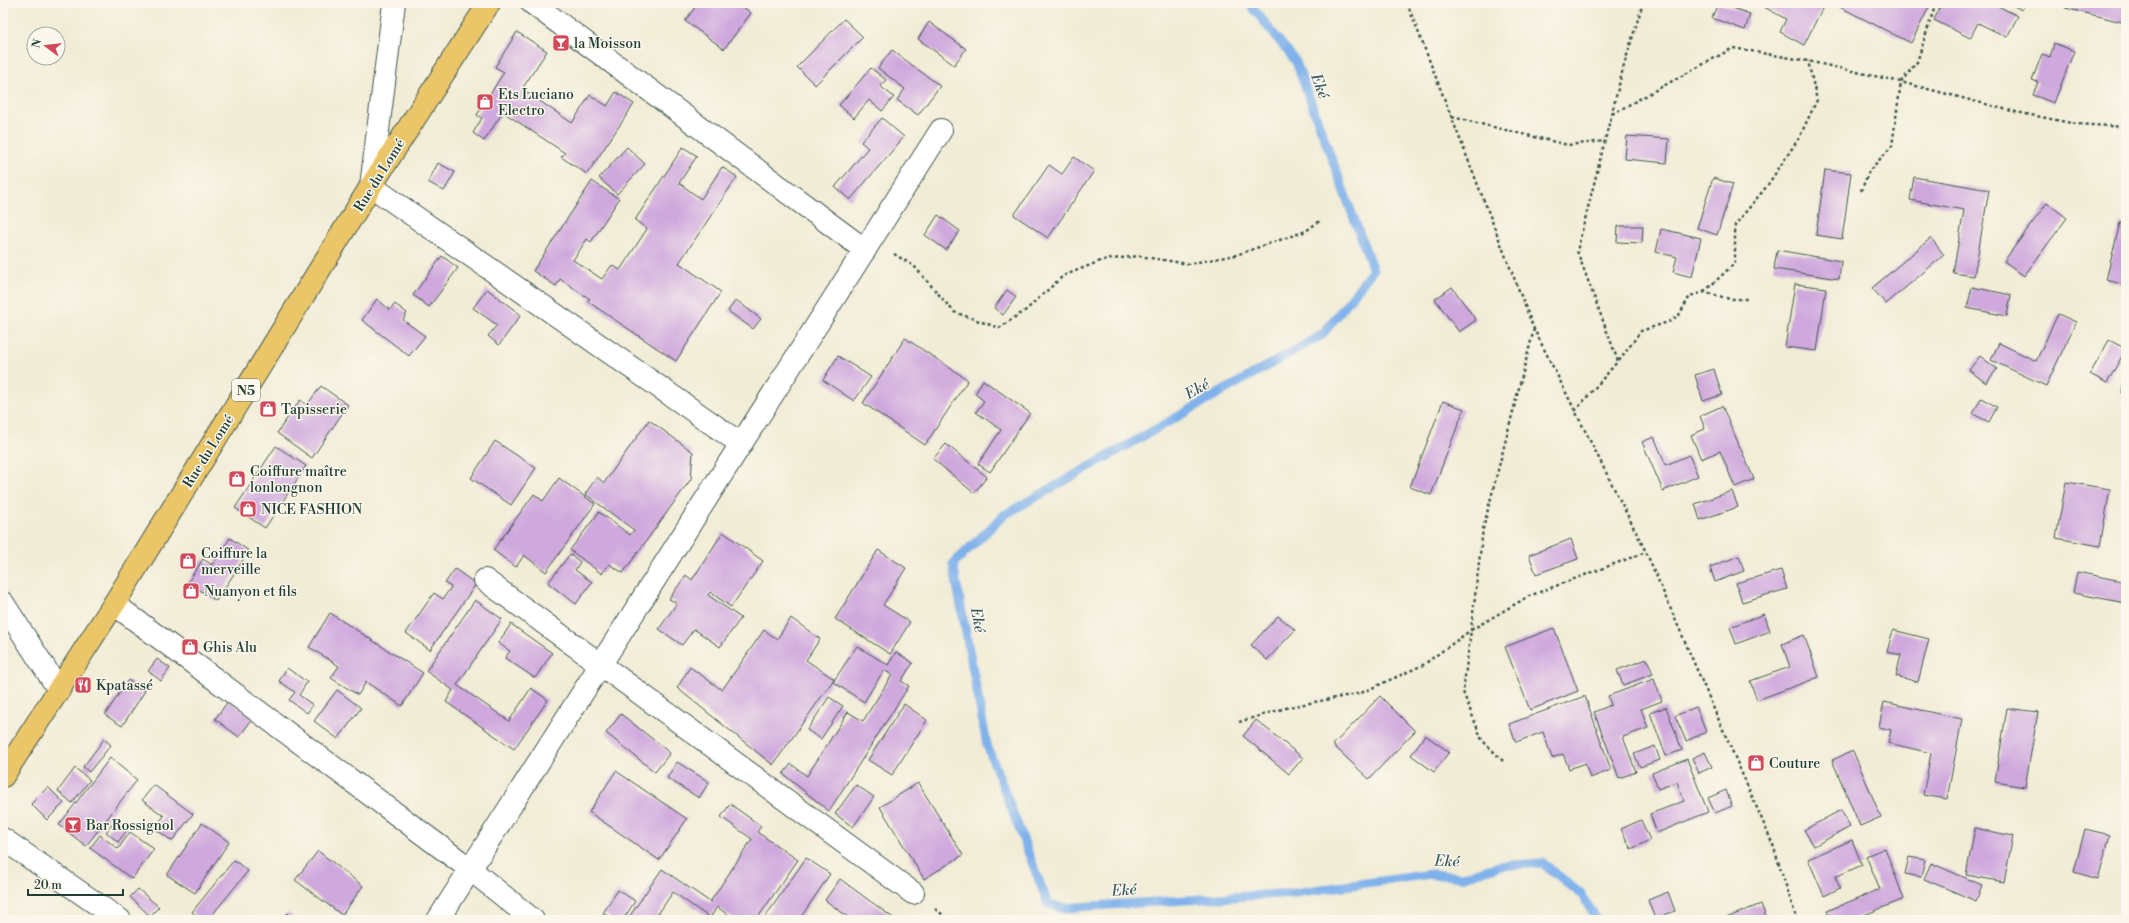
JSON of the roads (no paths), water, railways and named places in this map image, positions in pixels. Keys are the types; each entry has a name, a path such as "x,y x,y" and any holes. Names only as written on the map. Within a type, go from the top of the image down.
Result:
{"main road":[{"name":"Rue du Lomé","path":"3,776 114,604 371,186 489,3"}],"street":[{"path":"394,3 371,186 741,444"},
{"path":"532,3 865,250"},
{"path":"438,920 941,130"},
{"path":"486,580 913,894"},
{"path":"3,603 59,690"},
{"path":"114,604 470,869 533,920"},
{"path":"3,839 120,920"}],"waterway":[{"name":"Eké","path":"1249,3 1296,62 1373,270 1322,335 1004,515 953,564 987,745 1048,904 1062,908 1294,893 1431,874 1462,877 1499,866 1543,863 1582,895 1597,920"}],"place":[{"name":"la Moisson","path":"561,43"},
{"name":"Ets Luciano Electro","path":"485,102"},
{"name":"Tapisserie","path":"268,409"},
{"name":"Coiffure maître lonlongnon","path":"237,479"},
{"name":"NICE FASHION","path":"248,509"},
{"name":"Coiffure la merveille","path":"188,561"},
{"name":"Nuanyon et fils","path":"191,591"},
{"name":"Ghis Alu","path":"190,647"},
{"name":"Kpatassé","path":"83,685"},
{"name":"Couture","path":"1756,763"},
{"name":"Bar Rossignol","path":"73,825"}]}
